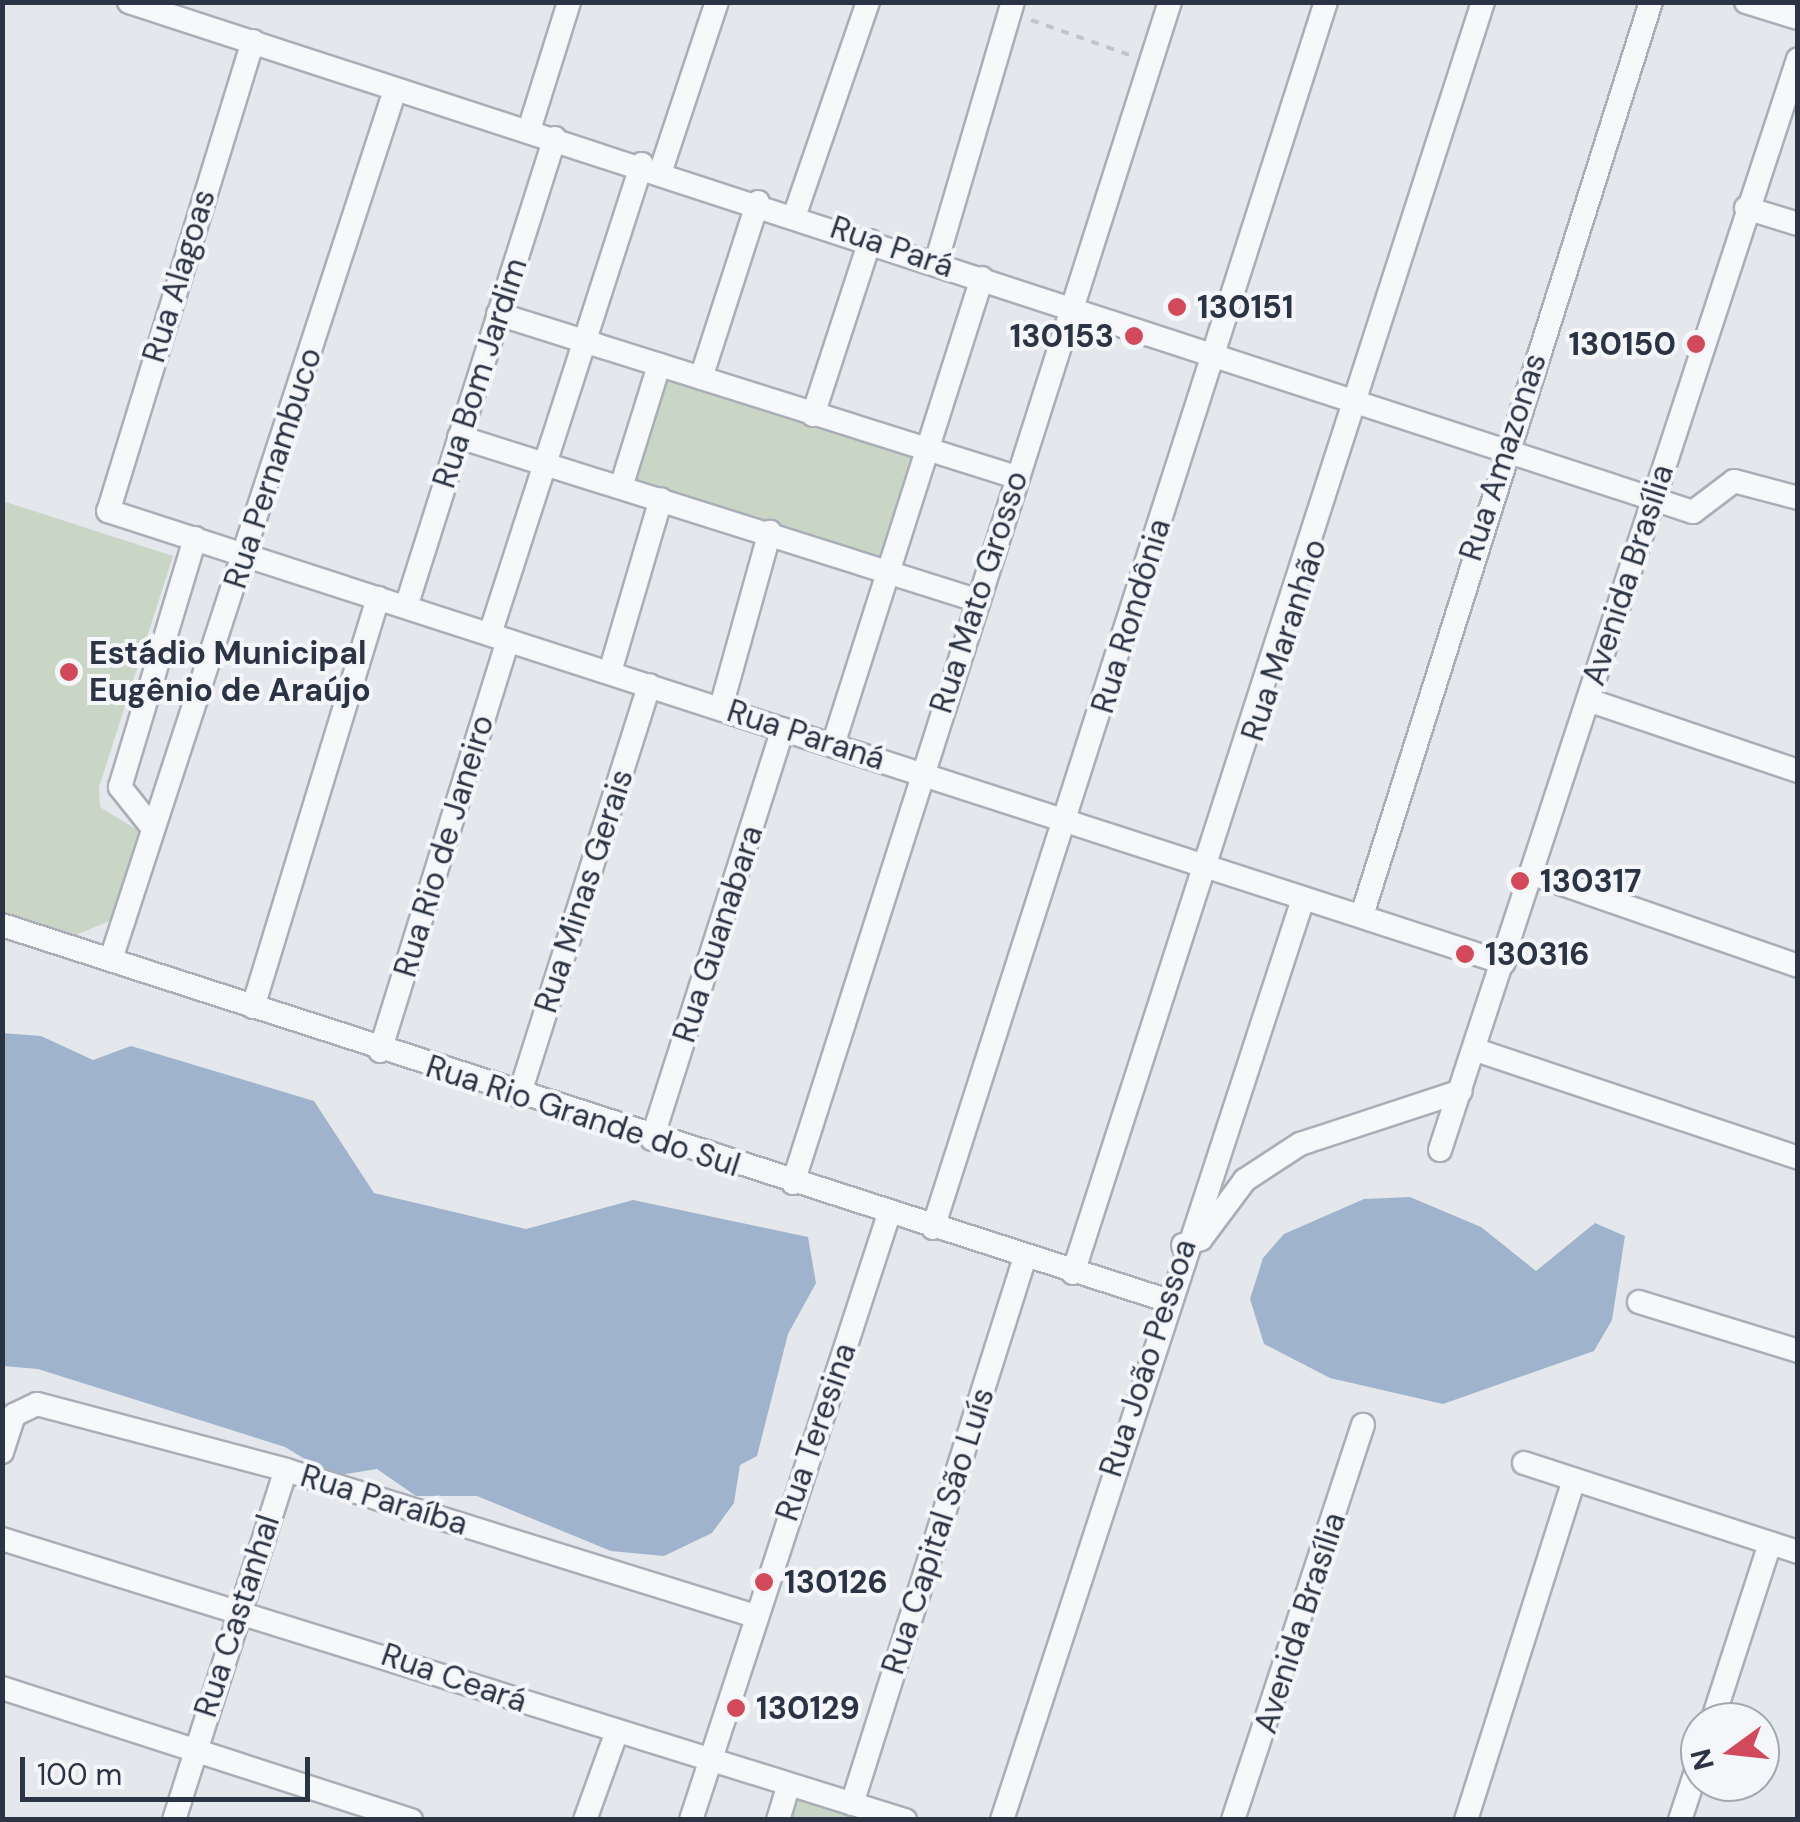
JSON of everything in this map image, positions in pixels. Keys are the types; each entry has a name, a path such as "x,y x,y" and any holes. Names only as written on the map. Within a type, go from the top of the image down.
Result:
{"street":[{"name":"Rua Pará","path":"129,2 395,90 652,167 1699,511 1734,480 1798,498"},
{"path":"529,130 569,2"},
{"name":"Rua Rio de Janeiro","path":"380,1052 500,637 545,463 586,340 717,2"},
{"path":"795,214 868,2"},
{"name":"Rua Mato Grosso","path":"792,1184 1016,477 1077,308 1170,2"},
{"name":"Rua Rondônia","path":"933,1228 1070,819 1211,351 1326,2"},
{"name":"Rua Maranhão","path":"1073,1273 1210,868 1362,398 1483,2"},
{"name":"Rua Amazonas","path":"1362,914 1506,446 1651,2"},
{"path":"1746,2 1798,18"},
{"path":"936,263 1012,8"},
{"name":"Rua Alagoas","path":"107,510 252,41"},
{"name":"Avenida Brasília","path":"1440,1150 1476,1050 1746,208 1798,59"},
{"name":"Rua Pernambuco","path":"111,959 151,826 246,554 395,90"},
{"name":"Rua Bom Jardim","path":"406,608 556,138"},
{"path":"701,378 758,202"},
{"path":"1746,208 1798,224"},
{"path":"813,415 870,241"},
{"path":"833,745 885,570 931,449 982,278"},
{"path":"498,314 1016,477"},
{"path":"622,484 659,366"},
{"path":"458,437 622,484 976,600"},
{"path":"610,672 661,498"},
{"name":"Rua Paraná","path":"107,510 1070,819 1504,963"},
{"path":"720,708 770,532"},
{"path":"151,826 120,786 194,538"},
{"path":"254,1007 378,598"},
{"name":"Rua Minas Gerais","path":"519,1096 649,685"},
{"path":"1588,700 1798,770"},
{"name":"Rua Guanabara","path":"652,1139 784,729"},
{"path":"1533,874 1798,966"},
{"name":"Rua João Pessoa","path":"1002,1820 1183,1245 1303,898"},
{"name":"Rua Rio Grande do Sul","path":"2,926 888,1216 1166,1300"},
{"path":"1476,1050 1798,1158"},
{"path":"1183,1245 1201,1240 1246,1180 1300,1144 1461,1091"},
{"name":"Rua Teresina","path":"691,1820 754,1616 888,1216"},
{"name":"Rua Capital São Luís","path":"852,1804 1025,1257"},
{"path":"1638,1302 1798,1351"},
{"name":"Rua Paraíba","path":"2,1452 14,1415 37,1404 286,1470 754,1616"},
{"name":"Avenida Brasília","path":"1233,1820 1363,1425"},
{"path":"1524,1463 1798,1552"},
{"name":"Rua Castanhal","path":"174,1820 236,1606 286,1470"},
{"path":"1466,1820 1574,1480"},
{"name":"Rua Ceará","path":"2,1539 236,1606 616,1734 889,1817"},
{"path":"1718,1702 1770,1543"},
{"path":"2,1688 196,1747 412,1820"},
{"path":"585,1820 616,1734"},
{"path":"778,1820 789,1785"}],"path":[{"path":"1012,8 1149,61"}],"green space":[{"path":"663,365 917,447 878,560 631,481"},
{"name":"Estádio Municipal Eugênio de Araújo","path":"3,501 173,556 99,787 100,807 141,832 112,920 71,937 3,915"},
{"path":"797,1793 878,1820 789,1820"}],"water":[{"path":"2,1033 41,1036 93,1060 131,1046 314,1101 374,1193 526,1229 633,1200 808,1237 816,1283 788,1334 757,1456 740,1465 734,1503 712,1533 664,1556 611,1551 477,1496 416,1496 377,1469 333,1476 285,1447 38,1369 3,1366"},
{"path":"1410,1197 1481,1227 1536,1271 1595,1223 1625,1236 1612,1320 1594,1351 1443,1404 1330,1378 1264,1344 1250,1299 1263,1258 1284,1234 1364,1199"}],"place":[{"name":"130151","path":"1177,307"},
{"name":"130153","path":"1134,336"},
{"name":"130150","path":"1696,344"},
{"name":"Estádio Municipal Eugênio de Araújo","path":"69,672"},
{"name":"130317","path":"1520,881"},
{"name":"130316","path":"1465,954"},
{"name":"130126","path":"764,1582"},
{"name":"130129","path":"736,1708"}]}
